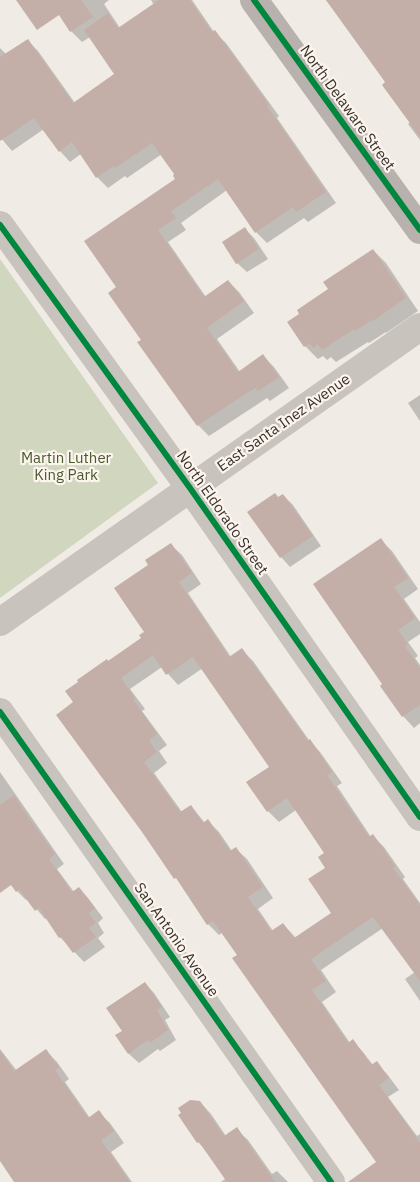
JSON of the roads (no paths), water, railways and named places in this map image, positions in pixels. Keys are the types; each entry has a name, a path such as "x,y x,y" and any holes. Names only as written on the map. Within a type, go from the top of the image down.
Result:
{"main road":[{"name":"North Delaware Street","path":"254,0 420,230"}],"street":[{"name":"North Eldorado Street","path":"0,225 190,488 420,817"},
{"name":"East Santa Inez Avenue","path":"0,622 420,327"},
{"name":"San Antonio Avenue","path":"0,712 331,1182"}],"park label":[{"name":"Martin Luther King Park","path":"66,468"}]}
